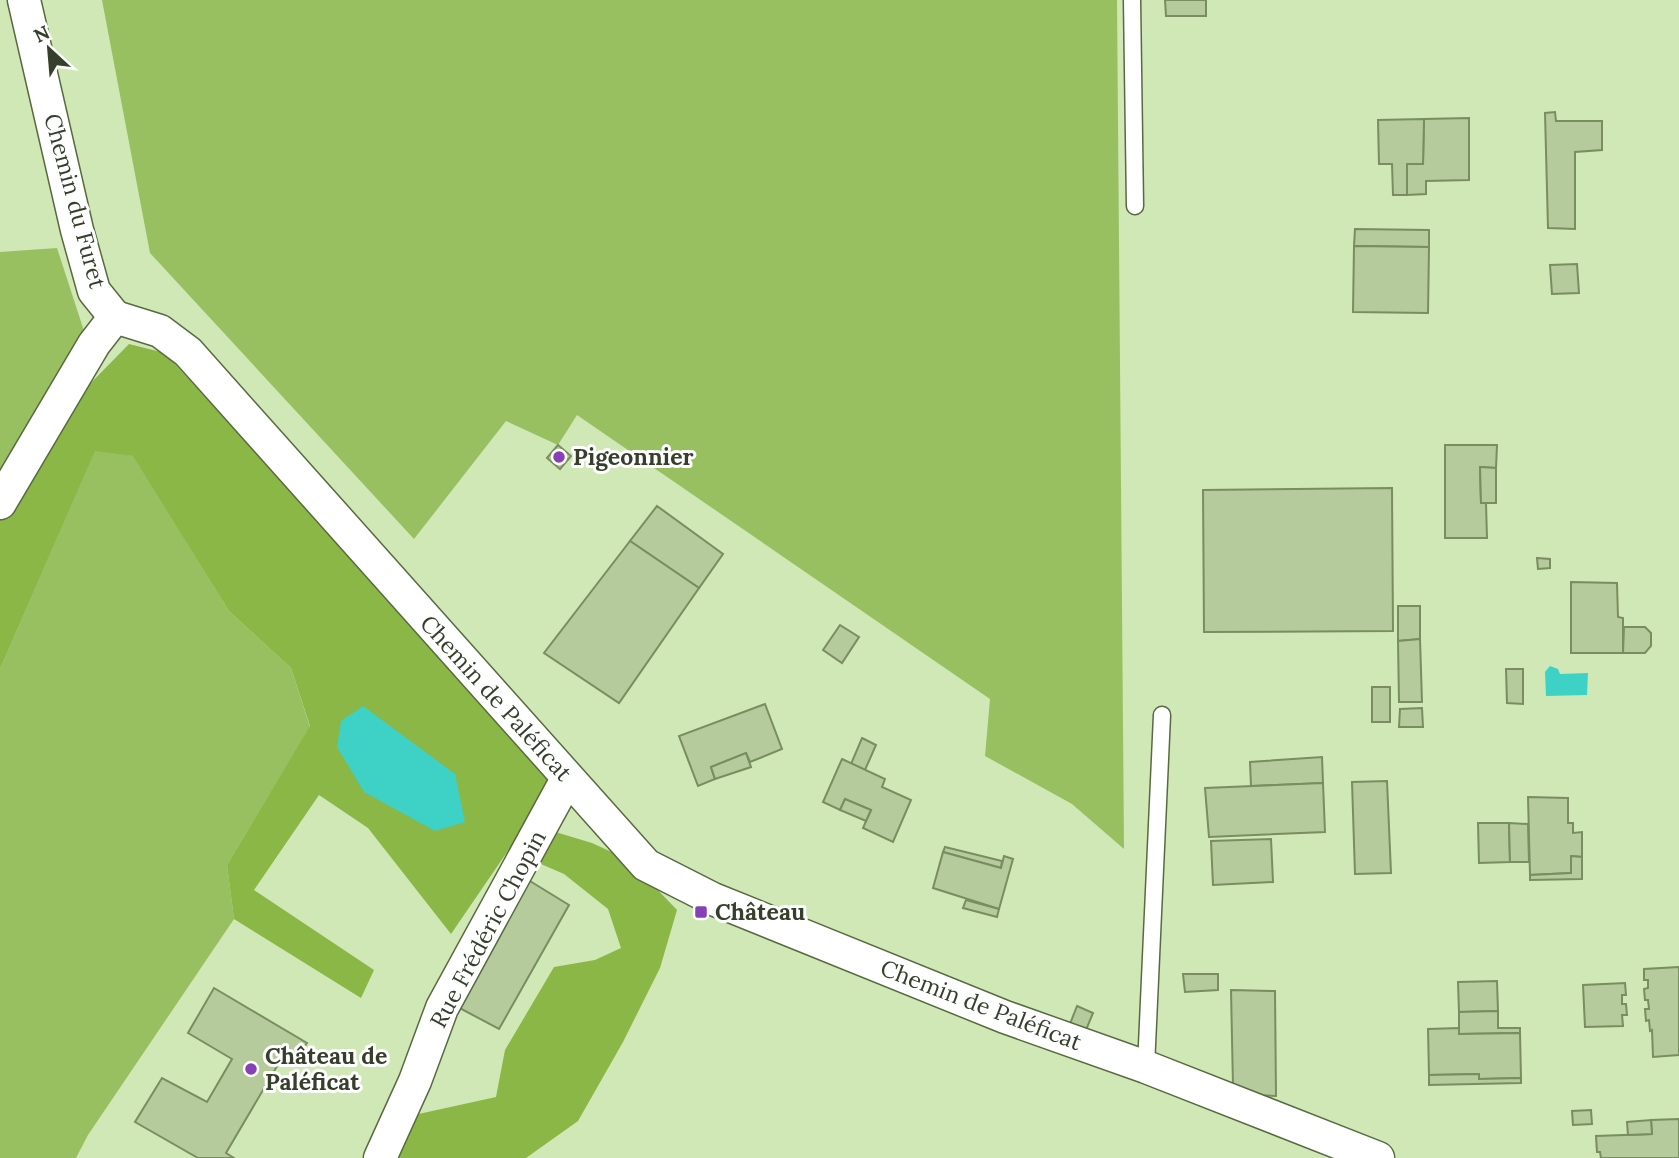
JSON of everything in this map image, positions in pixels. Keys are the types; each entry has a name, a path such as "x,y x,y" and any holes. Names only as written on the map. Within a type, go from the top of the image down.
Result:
{"street":[{"name":"Chemin du Furet","path":"24,0 94,291 115,317"},
{"path":"0,503 94,344 115,317"},
{"name":"Chemin de Paléficat","path":"115,317 160,331 188,352 646,865 713,899 1005,1017 1146,1068 1378,1158"},
{"name":"Rue Frédéric Chopin","path":"380,1158 415,1081 442,1008 567,779"}],"lane":[{"path":"1132,0 1135,206"},
{"path":"1146,1068 1162,715"}],"green space":[{"path":"102,0 1117,0 1124,849 1072,804 985,756 990,699 577,415 558,445 506,421 414,539 150,253"},
{"path":"57,248 84,331 0,476 0,252"},
{"path":"129,344 165,353 555,782 451,934 368,828 319,795 254,890 374,970 361,998 234,919 227,865 310,726 291,668 229,611 133,456 95,451 0,669 0,520 83,391"},
{"path":"95,450 134,456 229,611 291,668 310,727 227,865 234,919 88,1135 76,1158 0,1158 0,669"},
{"path":"552,831 592,843 629,860 677,910 660,968 623,1042 578,1121 526,1158 395,1158 414,1115 496,1097 505,1050 554,967 595,960 621,948 608,909 564,874 534,861"}],"water":[{"path":"1550,666 1558,669 1560,674 1588,673 1587,695 1546,696 1545,672"},
{"path":"363,706 455,774 465,822 435,831 364,792 337,747 341,721"}],"building":[{"path":"1165,0 1206,0 1206,16 1166,16"},
{"path":"1555,112 1556,121 1602,121 1602,150 1575,152 1575,229 1548,228 1545,113"},
{"path":"1469,118 1469,180 1426,181 1426,194 1407,195 1407,164 1423,164 1424,119"},
{"path":"1424,119 1423,164 1407,164 1407,195 1393,195 1392,164 1379,164 1378,120"},
{"path":"1355,229 1429,230 1429,247 1354,246"},
{"path":"1354,246 1429,247 1428,313 1353,312"},
{"path":"1577,264 1579,293 1552,294 1550,265"},
{"name":"Pigeonnier","path":"558,445 571,456 560,469 547,458"},
{"path":"1445,445 1497,445 1496,468 1480,467 1481,503 1486,503 1487,538 1445,538"},
{"path":"1480,467 1496,468 1496,503 1481,503"},
{"path":"1392,488 1393,631 1204,632 1203,490"},
{"path":"657,506 723,554 699,588 630,541"},
{"path":"630,541 699,588 619,703 544,653"},
{"path":"1537,558 1550,559 1550,568 1538,569"},
{"path":"1571,582 1617,583 1618,617 1623,618 1623,653 1571,653"},
{"path":"1398,606 1420,606 1420,639 1398,641"},
{"path":"840,625 859,637 842,663 823,650"},
{"path":"1624,627 1645,627 1651,633 1651,646 1645,653 1623,653"},
{"path":"1420,639 1422,702 1399,702 1398,641"},
{"path":"1506,669 1523,669 1523,704 1507,703"},
{"path":"1372,687 1390,687 1390,722 1372,722"},
{"path":"765,704 782,749 750,762 746,753 711,767 715,779 698,786 679,736"},
{"path":"1422,708 1423,727 1399,727 1400,709"},
{"path":"862,738 876,745 865,770 851,764"},
{"path":"746,753 751,767 715,779 711,767"},
{"path":"1322,757 1323,783 1251,786 1250,762"},
{"path":"842,759 885,779 882,787 911,800 893,842 863,828 871,810 845,799 840,810 823,802"},
{"path":"1387,781 1391,873 1355,874 1352,782"},
{"path":"1323,783 1325,832 1209,837 1205,788"},
{"path":"1528,797 1568,798 1568,823 1573,823 1573,833 1582,832 1582,857 1571,856 1571,873 1530,875"},
{"path":"845,799 871,810 866,821 840,810"},
{"path":"1478,823 1509,823 1510,862 1479,863"},
{"path":"1509,823 1528,824 1529,862 1510,862"},
{"path":"1271,839 1273,882 1213,885 1211,841"},
{"path":"945,847 1002,861 1001,868 943,852"},
{"path":"943,852 1001,868 1004,856 1013,859 999,909 933,888"},
{"path":"1571,856 1582,857 1582,879 1530,880 1530,875 1571,873"},
{"path":"525,878 569,905 499,1029 454,1005"},
{"path":"966,900 999,909 997,917 963,908"},
{"path":"1679,967 1679,1055 1653,1057 1652,1030 1650,1031 1649,1020 1646,1021 1645,1009 1649,1009 1644,989 1648,988 1648,980 1644,980 1644,969"},
{"path":"1183,974 1218,974 1218,990 1185,992"},
{"path":"1497,981 1498,1011 1459,1012 1458,982"},
{"path":"1625,983 1626,995 1622,995 1622,1004 1626,1004 1627,1015 1622,1015 1623,1026 1585,1027 1583,985"},
{"name":"Château de Paléficat","path":"214,988 307,1043 297,1057 286,1051 226,1153 234,1158 198,1158 135,1122 162,1078 207,1102 232,1059 188,1033"},
{"path":"1231,990 1275,991 1276,1096 1256,1095 1233,1086"},
{"path":"1077,1006 1093,1013 1086,1030 1070,1024"},
{"path":"1498,1011 1498,1028 1520,1028 1520,1033 1459,1034 1459,1012"},
{"path":"1459,1028 1459,1034 1520,1033 1521,1078 1479,1079 1479,1074 1429,1075 1428,1029"},
{"path":"1479,1074 1479,1079 1521,1078 1521,1083 1429,1085 1429,1075"},
{"path":"1591,1110 1592,1124 1573,1125 1572,1111"},
{"path":"1679,1119 1679,1158 1601,1158 1600,1152 1597,1152 1596,1136 1652,1134 1651,1120"},
{"path":"1651,1120 1652,1134 1628,1135 1627,1122"}],"place":[{"name":"Pigeonnier","path":"559,457"},
{"name":"Château","path":"701,912"},
{"name":"Château de Paléficat","path":"251,1069"}]}
